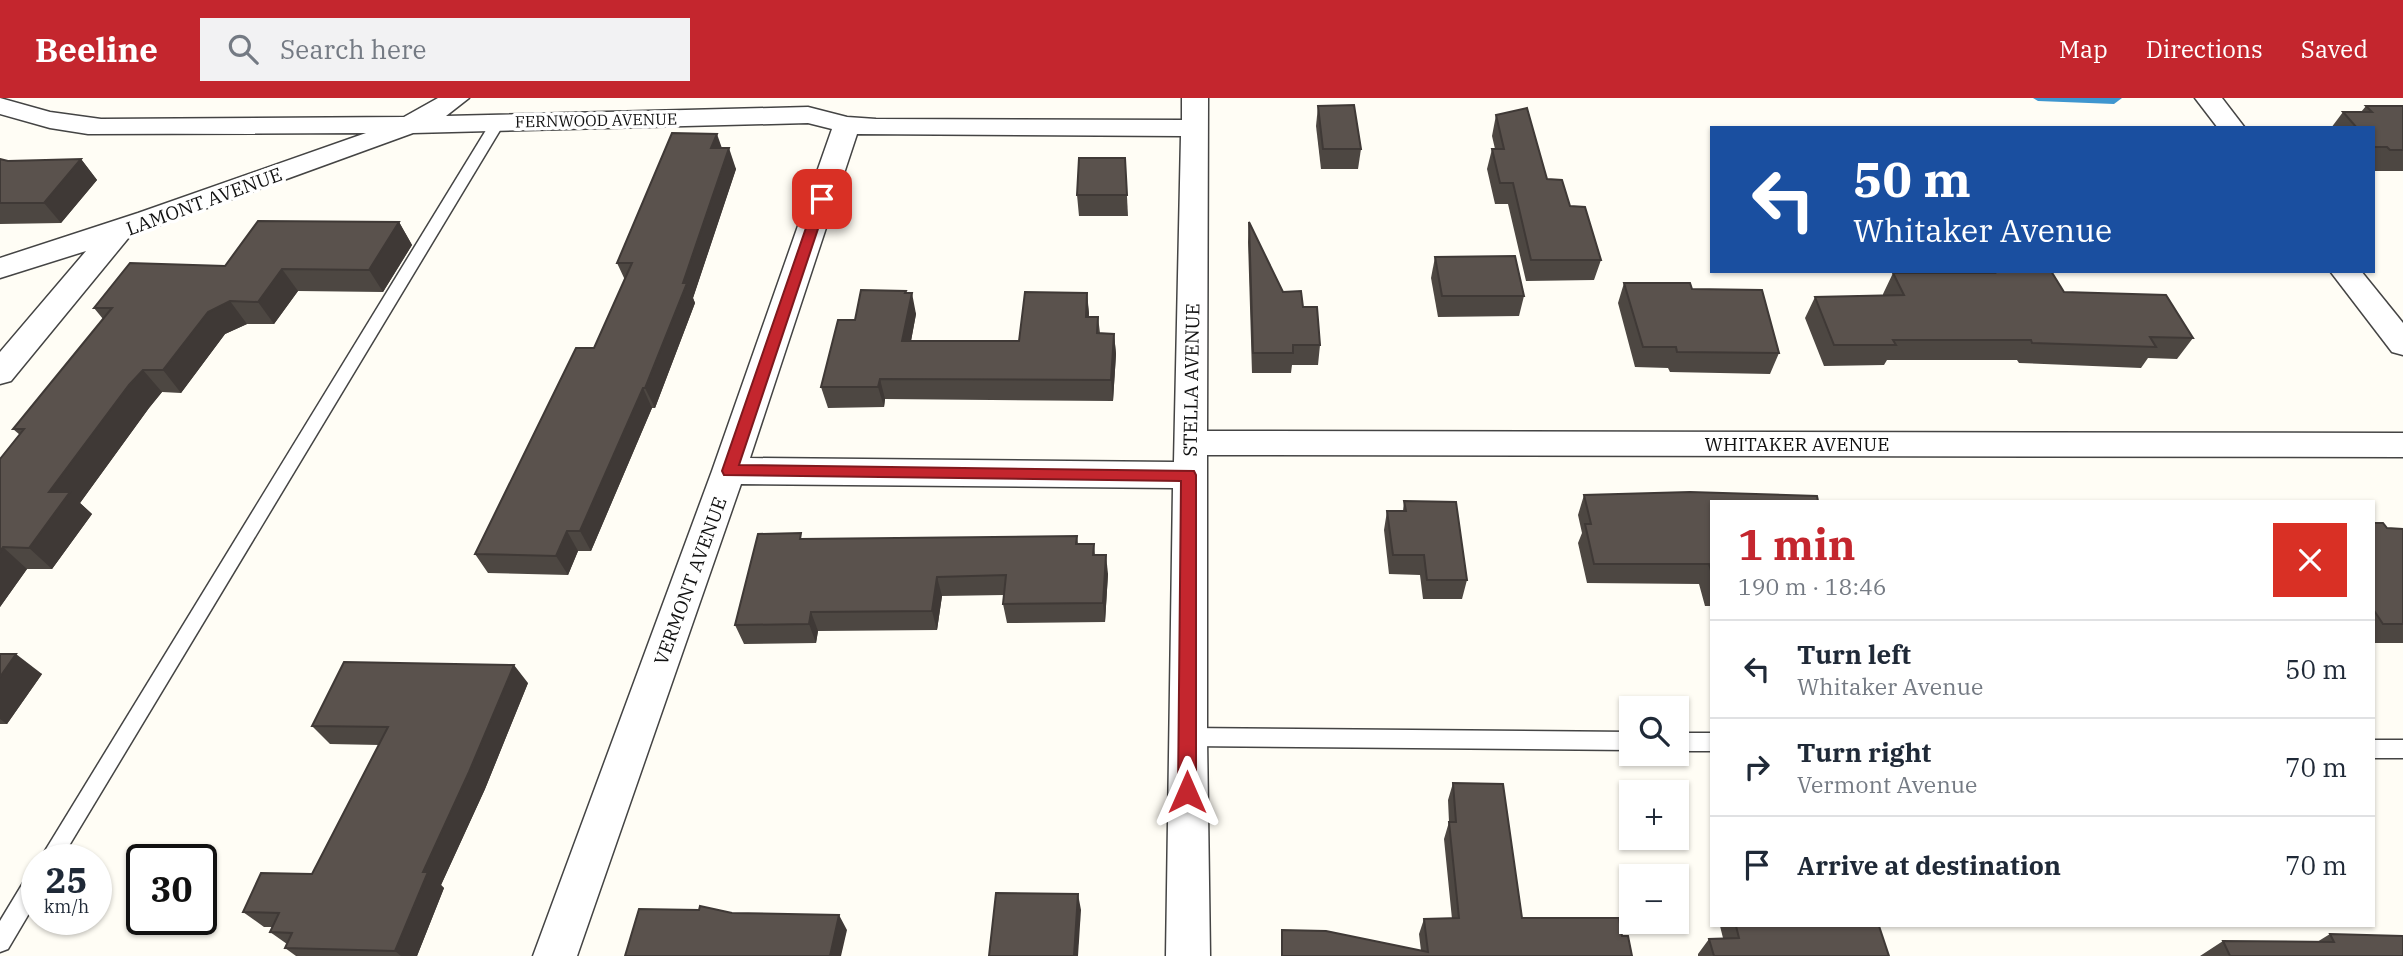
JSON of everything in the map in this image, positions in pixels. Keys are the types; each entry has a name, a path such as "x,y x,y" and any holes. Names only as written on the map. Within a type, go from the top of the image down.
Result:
{"street":[{"path":"406,125 456,98"},
{"path":"2208,98 2230,126"},
{"name":"FERNWOOD AVENUE","path":"0,105 38,119 80,126 406,125 808,116 847,125 1194,113"},
{"name":"STELLA AVENUE","path":"1188,956 1187,737 1194,113"},
{"name":"LAMONT AVENUE","path":"0,268 118,232 406,125"},
{"name":"VERMONT AVENUE","path":"555,956 729,471 847,125"},
{"path":"0,373 118,232"},
{"path":"2347,273 2403,344"},
{"name":"WHITAKER AVENUE","path":"729,471 1190,459 2403,445"}],"lane":[{"path":"59,844 498,122"},
{"path":"1187,737 1619,741"},
{"path":"1689,741 1710,742"},
{"path":"2375,748 2403,749"},
{"path":"0,941 21,906"}],"building":[{"path":"1354,105 1361,149 1323,149 1318,106"},
{"path":"2366,106 2403,106 2403,150 2375,147 2375,126 2355,126 2343,112 2372,112"},
{"path":"1527,108 1547,179 1562,180 1570,206 1585,207 1601,260 1531,260 1513,183 1500,183 1492,149 1504,149 1496,115"},
{"path":"672,133 717,134 711,148 729,148 683,283 687,283 645,388 580,531 567,531 556,556 475,554 576,348 594,348 632,263 617,263"},
{"path":"1079,158 1125,158 1127,195 1077,195"},
{"path":"0,159 81,159 44,203 0,203"},
{"path":"258,221 399,222 369,270 282,269 258,302 230,301 208,312 163,370 143,370 129,385 49,492 70,492 29,548 3,547 0,552 0,459 24,429 13,429 112,308 94,308 130,263 225,266"},
{"path":"1249,222 1283,292 1301,291 1303,307 1317,307 1320,345 1293,345 1293,353 1253,353"},
{"path":"1515,256 1524,296 1442,296 1435,257"},
{"path":"1893,273 2052,273 2064,292 2166,295 2193,338 2150,337 2156,347 2032,343 2031,340 1893,340 1896,345 1834,345 1815,297 1904,295"},
{"path":"1624,283 1690,283 1692,289 1762,290 1779,353 1677,352 1676,347 1643,347"},
{"path":"861,290 912,293 902,341 1019,341 1025,292 1087,293 1086,317 1098,317 1097,333 1114,334 1111,380 880,379 878,387 821,387 838,320 855,320"},
{"path":"1690,492 1817,496 1818,500 1710,500 1710,567 1709,564 1594,564 1585,524 1591,524 1584,495"},
{"path":"1404,501 1456,502 1467,580 1427,580 1424,555 1393,555 1387,511 1406,511"},
{"path":"2375,523 2383,523 2387,528 2403,529 2403,624 2383,624 2375,612"},
{"path":"801,533 800,539 1077,536 1076,544 1094,544 1093,555 1106,555 1103,603 1003,604 1006,575 937,577 932,611 811,612 809,624 735,625 758,534"},
{"path":"0,654 16,654 0,677"},
{"path":"344,662 514,665 423,872 428,872 395,951 285,948 292,933 270,932 279,913 243,912 261,873 312,874 388,727 312,726"},
{"path":"1453,783 1503,784 1522,918 1619,918 1619,934 1628,936 1632,956 1282,956 1282,930 1326,931 1428,952 1424,919 1459,918 1449,822 1456,822"},
{"path":"996,893 1078,894 1074,956 989,956"},
{"path":"700,906 732,913 839,915 830,956 625,956 639,909 699,910"},
{"path":"1736,927 1879,927 1889,956 1714,956 1709,939 1739,938"},
{"path":"2330,934 2403,936 2403,956 2230,956 2223,941 2334,942"}],"waterway":[{"path":"2038,98 2114,101 2117,98"}],"route":[{"path":"822,199 729,471 1189,475 1187,792"}]}
